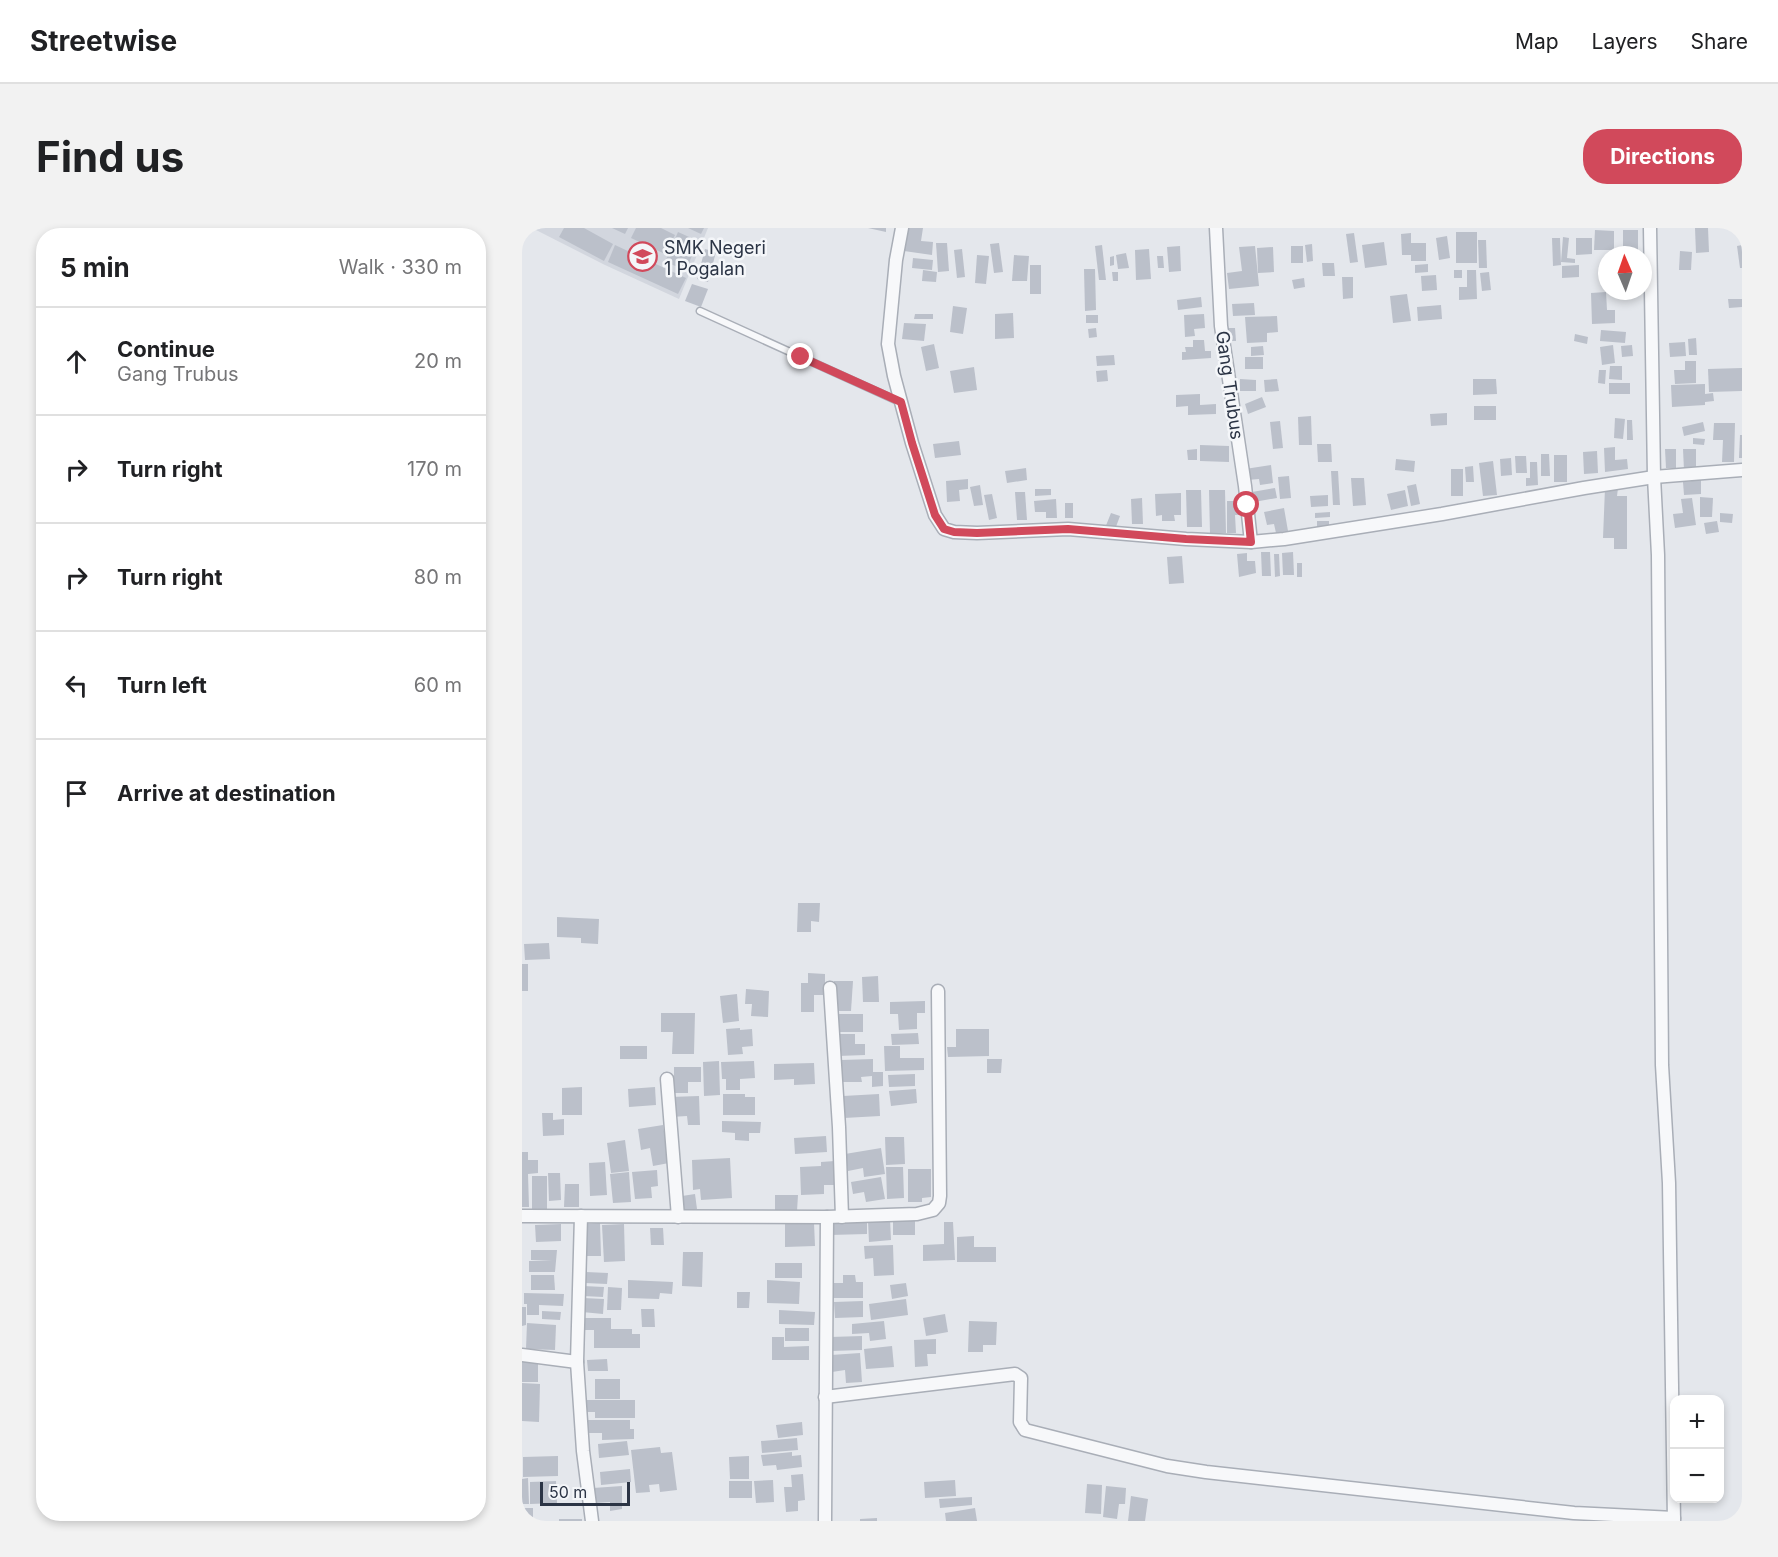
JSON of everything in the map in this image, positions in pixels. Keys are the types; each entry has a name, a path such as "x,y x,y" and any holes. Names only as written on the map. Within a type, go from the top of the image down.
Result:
{"street":[{"path":"902,228 896,260 888,344 912,443 935,515 940,525 948,531 977,533 1068,529 1251,542 1284,539 1442,514 1654,477 1742,470"},
{"name":"Gang Trubus","path":"1216,228 1221,326 1251,542"},
{"path":"825,1397 1015,1374 1021,1378 1020,1424 1025,1430 1167,1466 1574,1513 1674,1519 1669,1183 1662,1065 1658,555 1654,477 1650,228"},
{"path":"830,988 842,1217"},
{"path":"522,1216 842,1217 916,1214 933,1210 939,1203 938,991"},
{"path":"667,1079 678,1216"},
{"path":"581,1216 577,1362 583,1451 592,1521"},
{"path":"825,1521 827,1217"},
{"path":"522,1355 577,1362"}],"lane":[{"path":"700,311 901,402"}],"shaded area":[{"name":"SMK Negeri 1 Pogalan","path":"537,228 708,228 679,299 605,265 536,230"}],"building":[{"path":"564,228 584,228 613,244 604,261 559,237"},
{"path":"612,228 628,228 625,234"},
{"path":"636,228 661,228 675,235 665,254 631,238"},
{"path":"688,228 704,228 701,234"},
{"path":"868,228 886,228 886,232"},
{"path":"907,228 923,228 921,241 933,242 932,255 904,251"},
{"path":"1695,228 1708,228 1709,252 1696,253"},
{"path":"1595,230 1614,231 1614,246 1598,246 1598,250 1594,250"},
{"path":"1623,230 1638,230 1638,246 1623,246"},
{"path":"678,232 698,241 686,270 665,262"},
{"path":"1456,232 1477,232 1477,263 1456,263"},
{"path":"1354,233 1358,262 1350,263 1346,234"},
{"path":"1411,233 1411,243 1426,243 1426,261 1411,261 1411,255 1402,255 1401,234"},
{"path":"1447,236 1450,258 1439,260 1436,238"},
{"path":"1563,237 1569,238 1567,258 1575,259 1575,263 1561,262"},
{"path":"1552,238 1560,238 1561,265 1553,266"},
{"path":"1576,238 1592,238 1592,254 1576,255"},
{"path":"1478,240 1486,240 1487,268 1479,268"},
{"path":"1384,242 1387,265 1365,268 1362,245"},
{"path":"936,243 947,243 949,271 938,272"},
{"path":"999,243 1003,272 994,273 990,244"},
{"path":"1312,244 1313,261 1307,262 1305,245"},
{"path":"615,245 686,278 678,294 608,262"},
{"path":"1102,245 1106,280 1099,280 1095,246"},
{"path":"1742,245 1742,268 1740,268 1737,246"},
{"path":"1180,246 1181,271 1169,272 1167,247"},
{"path":"1255,246 1259,286 1229,289 1227,273 1242,271 1239,247"},
{"path":"1291,246 1303,246 1303,263 1291,263"},
{"path":"1273,247 1274,272 1258,273 1257,248"},
{"path":"705,249 716,252 708,282 697,279"},
{"path":"962,249 965,277 957,278 954,250"},
{"path":"1149,249 1151,279 1136,280 1135,250"},
{"path":"1680,251 1692,252 1691,270 1679,270"},
{"path":"1126,253 1129,268 1118,269 1116,255"},
{"path":"977,255 989,256 986,284 975,283"},
{"path":"1014,255 1029,256 1027,281 1012,281"},
{"path":"1114,256 1114,265 1110,266 1110,257"},
{"path":"1157,256 1163,256 1164,268 1158,268"},
{"path":"913,258 933,260 932,270 912,268"},
{"path":"1322,263 1334,263 1335,276 1323,276"},
{"path":"1428,264 1428,272 1415,273 1415,265"},
{"path":"1030,265 1041,265 1041,294 1030,294"},
{"path":"1579,265 1579,277 1562,278 1562,266"},
{"path":"1084,269 1095,269 1096,310 1085,311"},
{"path":"923,270 937,272 936,282 922,281"},
{"path":"1454,270 1462,270 1462,278 1454,278"},
{"path":"1467,270 1476,270 1477,299 1459,300 1459,287 1467,287"},
{"path":"1112,272 1118,272 1118,281 1113,281"},
{"path":"1489,272 1491,290 1482,291 1480,273"},
{"path":"1436,275 1437,290 1422,291 1421,276"},
{"path":"1342,277 1353,277 1353,298 1343,299"},
{"path":"1304,278 1305,287 1294,289 1292,280"},
{"path":"692,284 708,289 701,307 685,301"},
{"path":"1591,293 1598,293 1598,300 1606,300 1607,310 1615,310 1615,323 1592,324"},
{"path":"1407,294 1411,321 1393,323 1390,296"},
{"path":"1201,297 1202,307 1178,310 1177,300"},
{"path":"1728,299 1742,299 1742,307 1729,308"},
{"path":"1254,303 1255,315 1233,316 1232,304"},
{"path":"1441,305 1442,319 1418,321 1417,307"},
{"path":"953,306 967,308 963,334 950,332"},
{"path":"1013,313 1014,338 995,339 995,314"},
{"path":"915,314 933,314 933,319 914,319"},
{"path":"1204,314 1205,328 1194,329 1195,336 1185,337 1184,315"},
{"path":"1086,315 1098,315 1098,323 1086,323"},
{"path":"1277,316 1278,332 1267,333 1267,342 1247,343 1245,317"},
{"path":"904,323 926,324 924,341 902,339"},
{"path":"1096,328 1097,337 1089,338 1088,329"},
{"path":"1225,328 1235,328 1236,341 1225,341"},
{"path":"1601,330 1626,332 1625,343 1600,341"},
{"path":"1575,334 1588,337 1587,344 1574,341"},
{"path":"1696,338 1697,355 1689,355 1688,339"},
{"path":"1193,340 1204,340 1205,351 1211,351 1211,358 1182,360 1182,352 1186,352 1185,347 1193,347"},
{"path":"1685,342 1686,356 1670,357 1669,343"},
{"path":"934,344 939,368 926,371 921,347"},
{"path":"1613,345 1615,363 1602,365 1600,347"},
{"path":"1632,345 1633,356 1622,357 1621,346"},
{"path":"1263,346 1264,355 1251,356 1251,347"},
{"path":"1114,355 1115,365 1097,366 1096,356"},
{"path":"1245,357 1263,357 1263,369 1245,369"},
{"path":"1685,361 1696,361 1696,383 1675,384 1674,370 1685,370"},
{"path":"1610,366 1622,366 1622,380 1609,379"},
{"path":"974,367 977,390 954,393 950,371"},
{"path":"1742,368 1742,391 1709,392 1708,369"},
{"path":"1107,370 1108,381 1097,382 1096,371"},
{"path":"1599,370 1606,370 1605,384 1598,383"},
{"path":"1240,379 1256,380 1256,391 1240,391"},
{"path":"1277,379 1279,391 1265,392 1264,380"},
{"path":"1473,379 1496,379 1497,394 1473,395"},
{"path":"1609,383 1630,383 1630,394 1609,394"},
{"path":"1705,384 1705,394 1713,393 1714,401 1705,402 1705,405 1672,407 1671,385"},
{"path":"1200,394 1200,405 1216,404 1216,414 1188,415 1188,406 1176,407 1176,395"},
{"path":"1262,397 1266,407 1248,414 1245,404"},
{"path":"1474,406 1496,406 1496,420 1474,420"},
{"path":"1447,413 1447,425 1431,426 1430,414"},
{"path":"1311,416 1312,445 1299,445 1298,417"},
{"path":"1615,418 1625,419 1623,439 1614,438"},
{"path":"1627,420 1632,420 1633,440 1627,440"},
{"path":"1280,421 1283,448 1273,449 1270,422"},
{"path":"1703,422 1705,431 1684,436 1682,427"},
{"path":"1714,423 1735,423 1734,462 1722,462 1723,440 1713,440"},
{"path":"1740,435 1742,435 1742,458 1739,458"},
{"path":"1693,438 1705,439 1704,445 1693,444"},
{"path":"959,441 961,455 935,458 933,444"},
{"path":"1317,444 1331,444 1332,462 1318,462"},
{"path":"1200,445 1229,446 1229,462 1200,461"},
{"path":"1615,447 1615,460 1627,459 1628,469 1605,472 1604,448"},
{"path":"1197,449 1197,460 1188,460 1187,450"},
{"path":"1665,449 1676,449 1676,468 1666,468"},
{"path":"1683,449 1696,449 1696,469 1684,470"},
{"path":"1597,451 1598,473 1584,474 1583,452"},
{"path":"1541,454 1549,454 1550,476 1541,476"},
{"path":"1554,455 1567,455 1567,482 1554,482"},
{"path":"1515,456 1526,456 1527,473 1516,473"},
{"path":"1511,458 1512,475 1501,476 1500,459"},
{"path":"1396,459 1415,461 1414,472 1395,470"},
{"path":"1493,461 1497,495 1483,496 1479,463"},
{"path":"1530,462 1537,462 1538,485 1526,486 1526,478 1530,478"},
{"path":"1271,465 1273,483 1260,485 1259,479 1247,480 1245,469"},
{"path":"1473,466 1474,482 1466,482 1465,467"},
{"path":"1026,468 1027,480 1007,483 1005,471"},
{"path":"1451,469 1463,469 1463,496 1451,496"},
{"path":"1331,471 1338,471 1340,505 1333,505"},
{"path":"1289,476 1291,498 1280,499 1278,477"},
{"path":"1351,478 1364,478 1366,505 1353,506"},
{"path":"968,479 968,489 959,490 960,501 947,502 946,481"},
{"path":"1701,480 1701,494 1684,495 1683,482"},
{"path":"1416,484 1420,504 1411,506 1407,486"},
{"path":"980,485 983,505 974,506 970,487"},
{"path":"1275,488 1277,498 1254,502 1252,492"},
{"path":"1605,488 1618,488 1617,496 1627,496 1627,549 1614,549 1614,538 1603,538"},
{"path":"1035,489 1051,489 1051,495 1035,496"},
{"path":"1186,490 1201,490 1202,527 1187,527"},
{"path":"1209,490 1225,490 1226,533 1210,534"},
{"path":"1405,490 1408,506 1391,510 1387,494"},
{"path":"1015,492 1025,492 1027,520 1017,520"},
{"path":"1181,493 1181,515 1174,515 1175,521 1162,521 1162,515 1156,516 1155,494"},
{"path":"992,494 997,518 989,520 984,495"},
{"path":"1328,495 1328,506 1311,507 1310,496"},
{"path":"1700,497 1713,498 1712,517 1700,517"},
{"path":"1142,498 1143,524 1132,524 1131,499"},
{"path":"1692,498 1696,525 1675,528 1673,514 1683,513 1681,499"},
{"path":"1056,499 1057,518 1046,518 1046,512 1035,512 1034,501"},
{"path":"1227,501 1240,501 1240,515 1235,515 1236,533 1227,533"},
{"path":"1065,503 1073,503 1073,518 1065,518"},
{"path":"1284,508 1288,531 1276,533 1274,524 1267,525 1264,512"},
{"path":"1330,512 1330,517 1315,518 1315,513"},
{"path":"1111,513 1120,516 1114,532 1105,528"},
{"path":"1720,513 1733,514 1732,523 1720,522"},
{"path":"1317,521 1329,521 1329,528 1317,528"},
{"path":"1717,521 1719,532 1706,534 1704,523"},
{"path":"1261,552 1270,552 1271,576 1262,576"},
{"path":"1293,552 1294,575 1283,575 1282,553"},
{"path":"1247,553 1247,561 1255,561 1256,573 1239,577 1237,554"},
{"path":"1274,554 1279,554 1280,576 1275,577"},
{"path":"1182,556 1184,583 1169,584 1167,557"},
{"path":"1297,563 1302,563 1302,577 1297,577"},
{"path":"798,903 820,903 819,922 811,921 811,932 797,932"},
{"path":"557,917 599,919 598,944 581,943 581,938 557,937"},
{"path":"549,943 550,959 525,960 524,944"},
{"path":"522,964 528,964 528,991 522,991"},
{"path":"808,973 825,974 825,995 814,995 814,1012 801,1012 801,983 808,983"},
{"path":"878,976 879,1002 863,1002 862,977"},
{"path":"834,981 853,981 851,1011 833,1011"},
{"path":"746,989 769,991 768,1017 751,1016 752,1004 745,1004"},
{"path":"737,994 739,1021 723,1023 720,996"},
{"path":"925,1001 925,1013 917,1013 917,1029 899,1030 898,1014 890,1014 890,1002"},
{"path":"661,1013 695,1013 694,1054 672,1054 673,1032 661,1032"},
{"path":"839,1014 863,1014 863,1032 839,1032"},
{"path":"740,1028 740,1030 752,1029 753,1046 742,1047 743,1054 728,1055 726,1029"},
{"path":"956,1029 989,1029 989,1056 948,1057 947,1047 956,1047"},
{"path":"918,1033 919,1044 892,1045 891,1034"},
{"path":"838,1034 855,1034 855,1044 865,1044 865,1055 838,1056"},
{"path":"620,1046 647,1046 647,1059 620,1059"},
{"path":"884,1046 900,1046 900,1058 924,1058 924,1070 885,1071"},
{"path":"873,1059 873,1072 883,1072 883,1086 872,1087 872,1076 861,1077 862,1082 841,1082 841,1060"},
{"path":"987,1059 1002,1059 1001,1073 987,1073"},
{"path":"719,1061 720,1095 704,1096 703,1062"},
{"path":"754,1061 755,1078 740,1079 740,1090 726,1090 726,1079 722,1079 721,1062"},
{"path":"814,1063 815,1084 794,1085 794,1079 774,1080 774,1064"},
{"path":"674,1067 701,1067 701,1082 688,1082 688,1093 674,1093"},
{"path":"915,1074 915,1086 889,1087 888,1075"},
{"path":"582,1087 582,1115 562,1115 562,1088"},
{"path":"655,1087 656,1105 629,1107 628,1089"},
{"path":"916,1089 917,1103 891,1106 889,1091"},
{"path":"723,1094 745,1094 745,1097 755,1097 755,1115 723,1115"},
{"path":"879,1094 880,1116 844,1118 843,1096"},
{"path":"699,1096 700,1125 688,1125 687,1116 671,1117 670,1097"},
{"path":"542,1113 553,1113 553,1120 564,1119 564,1135 543,1136"},
{"path":"722,1121 761,1122 760,1133 749,1133 749,1141 735,1140 735,1133 722,1132"},
{"path":"663,1125 669,1163 653,1166 650,1148 641,1150 638,1129"},
{"path":"826,1136 827,1152 795,1154 794,1138"},
{"path":"885,1137 904,1137 905,1164 886,1165"},
{"path":"625,1140 629,1171 611,1173 607,1143"},
{"path":"881,1148 885,1174 864,1177 863,1168 848,1171 845,1154"},
{"path":"522,1152 528,1152 528,1160 538,1160 538,1173 528,1174 529,1207 522,1207"},
{"path":"730,1158 732,1198 701,1200 700,1189 693,1190 692,1160"},
{"path":"835,1161 836,1185 824,1185 824,1194 801,1195 800,1167 821,1166 821,1162"},
{"path":"605,1162 607,1195 590,1196 589,1163"},
{"path":"886,1167 903,1167 904,1198 887,1199"},
{"path":"908,1169 931,1169 931,1197 922,1198 922,1202 908,1202"},
{"path":"657,1170 658,1186 651,1187 652,1198 635,1199 632,1172"},
{"path":"629,1172 631,1202 613,1203 610,1174"},
{"path":"548,1173 560,1173 561,1200 549,1201"},
{"path":"532,1176 547,1176 547,1209 532,1209"},
{"path":"881,1177 885,1199 866,1202 864,1192 853,1194 851,1182"},
{"path":"565,1184 579,1184 579,1207 564,1207"},
{"path":"695,1194 697,1209 684,1210 682,1196"},
{"path":"775,1195 798,1195 797,1211 775,1211"},
{"path":"867,1219 867,1234 830,1235 830,1220"},
{"path":"890,1219 891,1240 869,1242 868,1221"},
{"path":"915,1219 915,1235 893,1235 893,1220"},
{"path":"944,1222 953,1222 955,1260 923,1261 923,1245 944,1244"},
{"path":"600,1223 601,1256 586,1256 585,1224"},
{"path":"814,1223 815,1246 785,1247 785,1224"},
{"path":"561,1224 561,1241 536,1242 535,1225"},
{"path":"624,1224 625,1261 604,1262 602,1225"},
{"path":"650,1228 663,1228 664,1245 651,1245"},
{"path":"974,1236 974,1247 996,1247 996,1262 957,1262 957,1237"},
{"path":"893,1245 894,1275 874,1276 873,1258 865,1259 864,1246"},
{"path":"531,1250 557,1250 555,1272 529,1272 529,1261 552,1261 531,1260"},
{"path":"683,1252 703,1252 702,1287 682,1286"},
{"path":"775,1263 802,1263 802,1278 775,1278"},
{"path":"586,1272 608,1273 607,1284 585,1283"},
{"path":"531,1275 554,1275 555,1290 531,1290"},
{"path":"843,1275 855,1275 856,1282 863,1282 863,1298 833,1298 833,1283 843,1283"},
{"path":"628,1280 673,1282 672,1294 660,1293 659,1299 628,1298"},
{"path":"767,1280 800,1282 799,1304 767,1303"},
{"path":"906,1283 908,1296 892,1299 890,1285"},
{"path":"583,1286 604,1287 603,1297 583,1296"},
{"path":"608,1287 622,1288 621,1310 607,1310"},
{"path":"737,1292 750,1292 749,1308 737,1308"},
{"path":"524,1293 564,1294 563,1306 539,1305 539,1315 527,1315"},
{"path":"583,1298 604,1299 603,1314 582,1312"},
{"path":"906,1299 908,1315 871,1320 869,1304"},
{"path":"863,1301 863,1317 835,1318 834,1302"},
{"path":"522,1307 526,1307 526,1325 522,1326"},
{"path":"641,1309 654,1309 655,1327 642,1327"},
{"path":"779,1310 815,1312 814,1325 779,1324"},
{"path":"542,1311 561,1312 560,1320 542,1319"},
{"path":"945,1314 948,1332 926,1336 923,1318"},
{"path":"581,1318 611,1318 611,1329 632,1329 632,1334 640,1334 640,1348 594,1348 594,1330 581,1330"},
{"path":"884,1321 886,1339 870,1341 869,1333 852,1334 852,1324"},
{"path":"969,1321 997,1322 996,1345 983,1345 983,1352 968,1352"},
{"path":"527,1323 556,1325 555,1350 526,1349"},
{"path":"785,1328 809,1328 809,1341 785,1341"},
{"path":"862,1336 862,1350 831,1351 830,1337"},
{"path":"772,1337 784,1337 784,1347 809,1346 809,1360 772,1360"},
{"path":"936,1339 936,1354 927,1354 928,1366 915,1367 914,1340"},
{"path":"892,1346 894,1367 866,1369 864,1349"},
{"path":"860,1353 862,1382 846,1383 845,1370 832,1372 831,1355"},
{"path":"522,1358 538,1358 538,1382 522,1382"},
{"path":"607,1359 608,1371 588,1371 587,1360"},
{"path":"595,1379 620,1379 620,1399 595,1399"},
{"path":"522,1383 540,1384 539,1422 522,1421"},
{"path":"582,1400 635,1400 635,1418 595,1418 595,1412 582,1412"},
{"path":"585,1420 630,1420 630,1429 634,1429 634,1439 602,1440 602,1433 586,1433"},
{"path":"802,1422 803,1435 778,1438 776,1425"},
{"path":"797,1438 798,1450 762,1453 761,1441"},
{"path":"627,1441 629,1455 599,1458 598,1444"},
{"path":"660,1447 661,1453 672,1452 677,1490 660,1492 659,1484 649,1485 650,1492 636,1493 631,1450"},
{"path":"792,1452 792,1456 801,1455 802,1467 777,1470 776,1465 763,1466 761,1455"},
{"path":"558,1456 558,1476 523,1477 523,1457"},
{"path":"749,1456 749,1479 730,1479 729,1457"},
{"path":"630,1469 631,1482 601,1485 600,1472"},
{"path":"803,1474 805,1500 798,1501 798,1511 786,1512 784,1487 792,1487 791,1475"},
{"path":"528,1478 529,1504 522,1504 522,1479"},
{"path":"773,1480 774,1502 756,1503 754,1481"},
{"path":"955,1480 956,1496 925,1498 924,1482"},
{"path":"556,1481 557,1503 530,1504 530,1482"},
{"path":"729,1481 752,1481 752,1498 729,1498"},
{"path":"1087,1484 1102,1485 1101,1514 1085,1513"},
{"path":"622,1486 622,1509 610,1511 610,1502 595,1503 593,1488"},
{"path":"1106,1486 1126,1488 1125,1504 1119,1504 1117,1519 1103,1517"},
{"path":"1131,1496 1148,1499 1145,1521 1128,1521"},
{"path":"972,1497 972,1505 940,1508 939,1499"},
{"path":"522,1508 533,1508 533,1521 522,1521"},
{"path":"975,1508 977,1521 946,1521 945,1513"},
{"path":"877,1518 877,1521 860,1521 860,1519"},
{"path":"559,1519 582,1519 582,1521 559,1521"}],"place":[{"name":"SMK Negeri 1 Pogalan","path":"643,257"}],"route":[{"path":"801,357 901,402 935,515 940,525 948,531 977,533 1068,529 1251,542 1247,505"}]}
